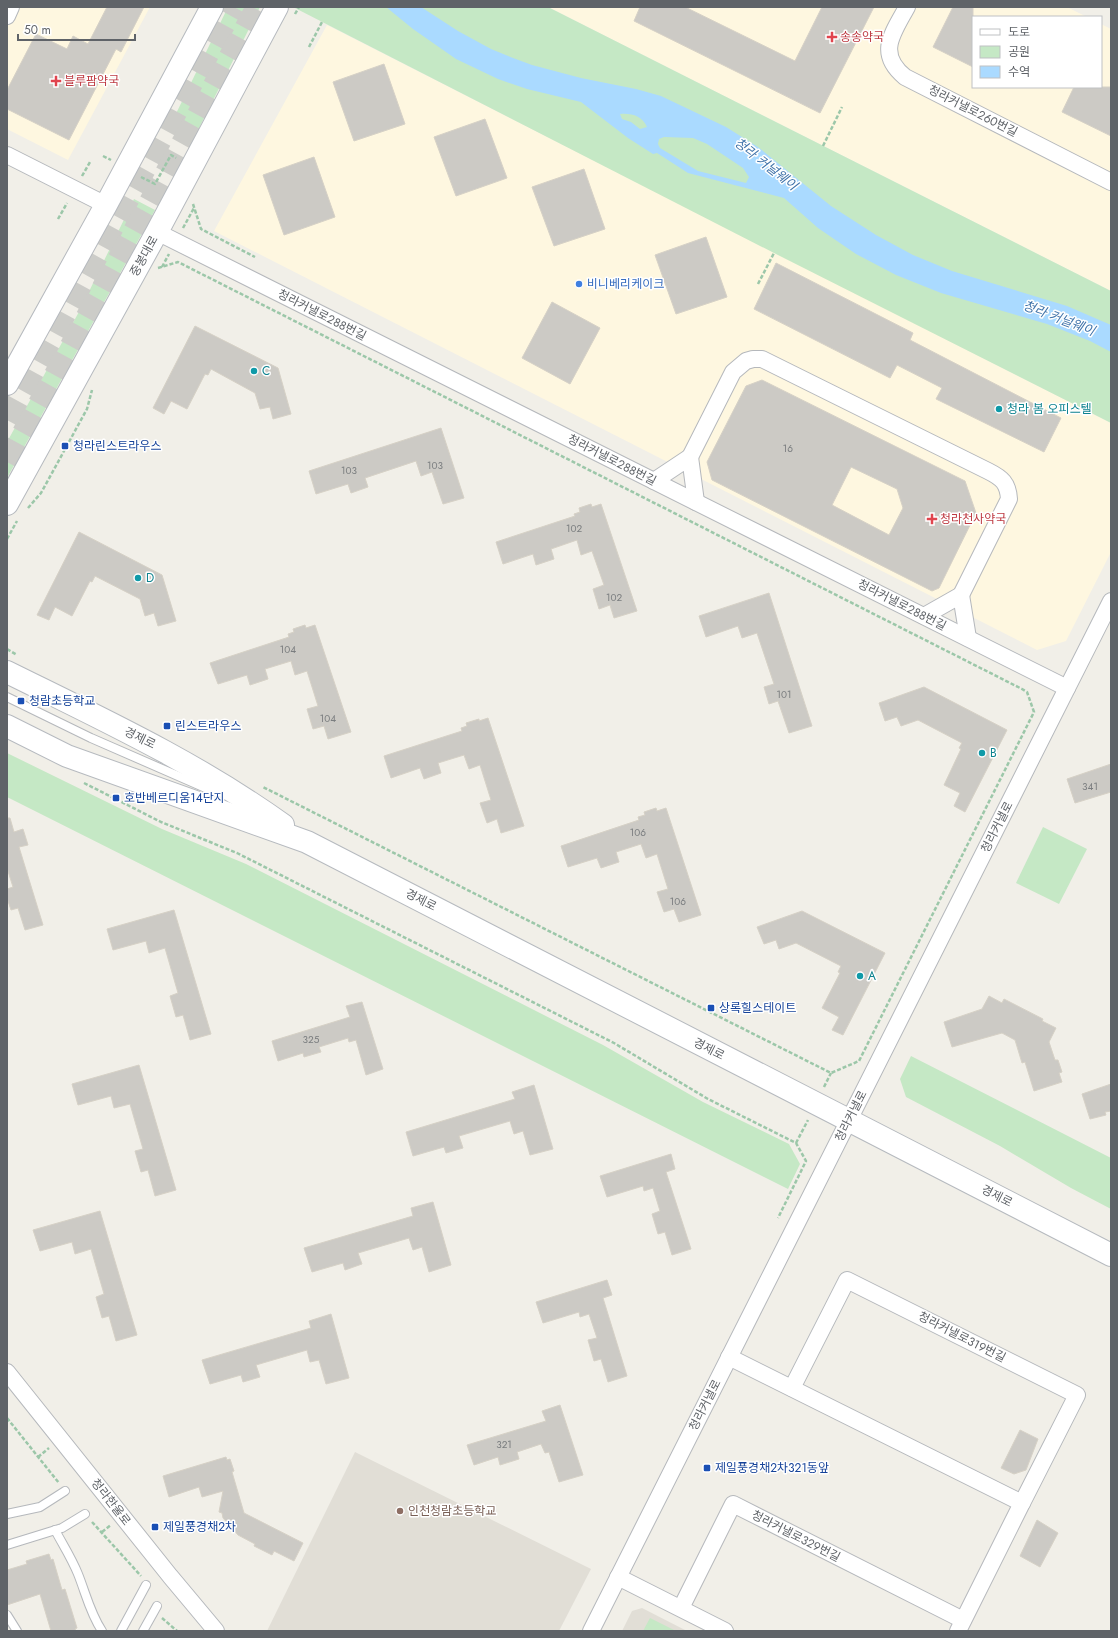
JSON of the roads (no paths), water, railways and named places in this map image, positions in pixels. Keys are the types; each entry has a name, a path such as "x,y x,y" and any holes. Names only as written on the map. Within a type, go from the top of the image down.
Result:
{"main road":[{"path":"7,384 106,205 212,7"},
{"name":"중봉대로","path":"7,504 157,232 282,10"},
{"name":"경제로","path":"14,664 222,784 307,842"},
{"name":"경제로","path":"7,726 67,756 307,842 1111,1255"}],"street":[{"path":"7,16 11,7"},
{"name":"청라커낼로260번길","path":"907,7 888,47 896,69 905,77 1111,182"},
{"path":"7,155 106,205"},
{"name":"청라커낼로288번길","path":"157,232 1067,688"},
{"path":"654,480 690,457 733,372 746,361 753,359 762,359 993,474 1006,483 1009,499 962,595 968,638"},
{"path":"690,457 696,502"},
{"path":"924,616 962,595"},
{"name":"청라커낼로","path":"591,1631 1111,601"},
{"name":"청라커낼로319번길","path":"792,1388 847,1280 1076,1395 992,1561"},
{"path":"729,1357 1022,1503"},
{"name":"청라한울로","path":"7,1372 170,1576 216,1631"},
{"name":"청라커낼로329번길","path":"681,1608 733,1504 960,1626 992,1561"},
{"path":"618,1577 725,1631"}],"lane":[{"path":"7,697 91,738 273,818"},
{"path":"7,1514 40,1508 65,1491"},
{"path":"7,1545 62,1528 85,1514"},
{"path":"55,1530 72,1561 84,1588 90,1609 102,1631"},
{"path":"121,1631 146,1586"},
{"path":"143,1631 157,1606"},
{"path":"7,1615 17,1631"}],"water":[{"name":"청라 커널웨이","path":"386,7 421,7 458,31 491,49 513,58 532,65 581,78 636,89 661,96 726,127 758,147 831,206 876,235 913,255 952,271 1067,306 1111,325 1111,352 1090,341 1047,324 941,293 896,275 856,254 818,228 784,198 688,173 657,153 653,154 628,138 581,102 527,89 498,79 456,59 413,29","holes":["620,114 636,116 642,120 647,127 640,129 631,122 622,119","664,137 693,138 707,144 743,168 749,177 746,183 698,171 660,148 658,144 659,139"]}],"tunnel":[{"path":"7,420 234,7"},
{"path":"7,462 257,7"}],"place":[{"name":"송송약국","path":"832,37"},
{"name":"블루팜약국","path":"56,81"},
{"name":"비니베리케이크","path":"579,284"},
{"name":"C","path":"254,371"},
{"name":"청라 봄 오피스텔","path":"999,409"},
{"name":"청라린스트라우스","path":"65,446"},
{"name":"청라천사약국","path":"932,519"},
{"name":"D","path":"138,578"},
{"name":"청람초등학교","path":"21,701"},
{"name":"린스트라우스","path":"167,726"},
{"name":"B","path":"982,753"},
{"name":"호반베르디움14단지","path":"116,798"},
{"name":"A","path":"860,976"},
{"name":"상록힐스테이트","path":"711,1008"},
{"name":"제일풍경채2차321동앞","path":"707,1468"},
{"name":"인천청람초등학교","path":"400,1511"},
{"name":"제일풍경채2차","path":"155,1527"}]}
